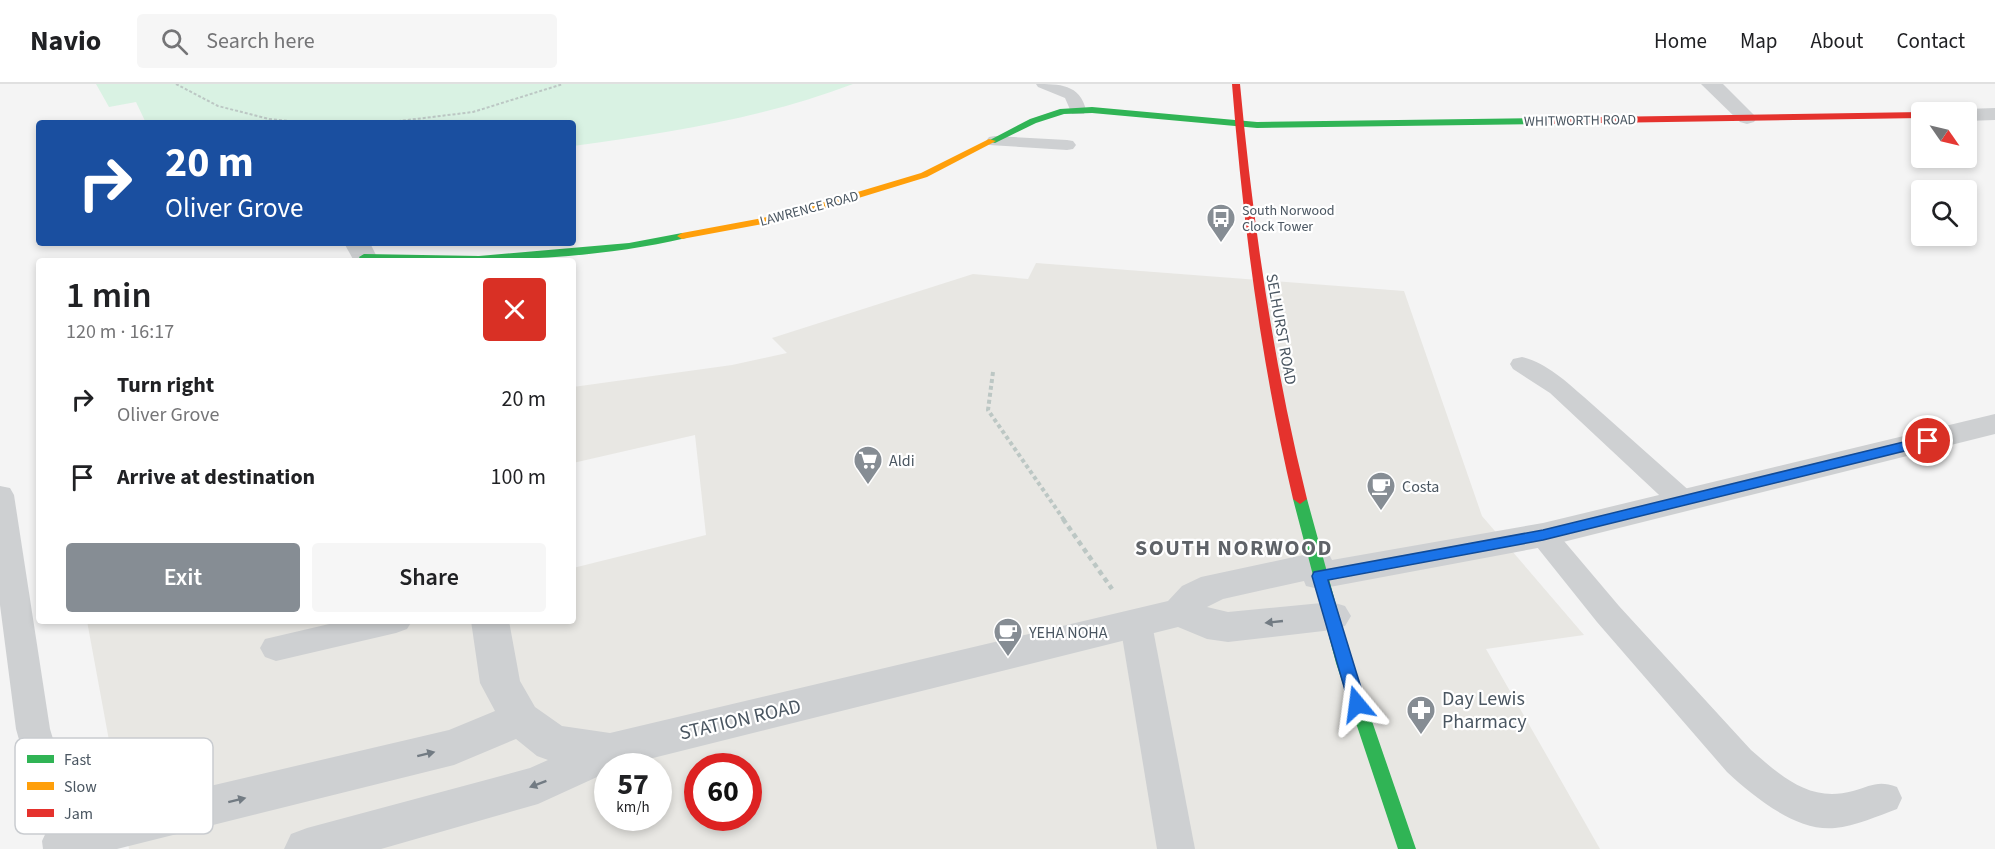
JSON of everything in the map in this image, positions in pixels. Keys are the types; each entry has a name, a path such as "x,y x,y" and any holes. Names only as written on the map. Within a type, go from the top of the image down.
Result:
{"street":[{"name":"SELHURST ROAD","path":"1236,84 1253,259 1276,396 1297,493 1370,748 1407,849"},
{"path":"1711,84 1747,118"},
{"name":"LAWRENCE ROAD","path":"491,258 629,246 786,217 924,175 1033,121 1063,111 1078,110 1238,123"},
{"path":"1977,115 1995,114"},
{"name":"WHITWORTH ROAD","path":"1238,123 1911,115"},
{"name":"LAWRENCE ROAD","path":"362,254 456,258"},
{"name":"STATION ROAD","path":"307,849 538,785 610,751 1181,612 1195,596 1214,587 1543,535 1995,424"},
{"path":"1181,612 1207,624 1228,627 1332,616"},
{"path":"490,624 500,683 520,719 552,743 610,751"},
{"path":"213,808 454,747 520,719"},
{"path":"66,845 110,834"}],"lane":[{"path":"1044,84 1067,89 1077,101 1078,110"},
{"path":"1228,84 1236,84"},
{"path":"995,141 1067,145"},
{"path":"1522,364 1575,402 1683,501"},
{"path":"0,495 36,738"},
{"path":"1543,535 1608,614 1739,761 1762,783 1789,799 1832,812 1884,798"},
{"path":"276,648 383,624"},
{"path":"1136,624 1176,849"}],"path":[{"path":"176,84 218,106 280,120"},
{"path":"408,120 473,112 563,84"},
{"path":"993,372 988,410 1136,624"}],"shaded area":[{"path":"1036,263 1404,291 1482,516 1584,635 1486,649 1600,849 129,849 126,834 213,834 213,738 109,738 88,624 576,624 576,567 706,535 695,435 576,462 576,387 732,365 787,353 772,338 973,274 1028,279"}],"green space":[{"path":"96,84 853,84 785,106 715,123 576,146 576,120 145,120 136,102 109,107"}],"traffic: fast":[{"path":"992,141 1033,121 1063,111 1092,110 1257,125 1538,121"},
{"path":"491,258 629,246 682,236"},
{"path":"364,258 422,258"},
{"path":"1300,499 1344,663 1407,849"}],"traffic: slow":[{"path":"682,236 786,217 924,175 992,141"}],"traffic: jam":[{"path":"1236,84 1259,293 1277,396 1300,499"},
{"path":"1538,121 1911,115"}],"place":[{"name":"South Norwood Clock Tower","path":"1221,244"},
{"name":"Aldi","path":"868,486"},
{"name":"Costa","path":"1381,512"},
{"name":"YEHA NOHA","path":"1008,658"},
{"name":"Day Lewis Pharmacy","path":"1421,736"}],"district":[{"name":"SOUTH NORWOOD","path":"1234,547"}],"route":[{"path":"1357,704 1319,576 1543,535 1928,441"}]}
